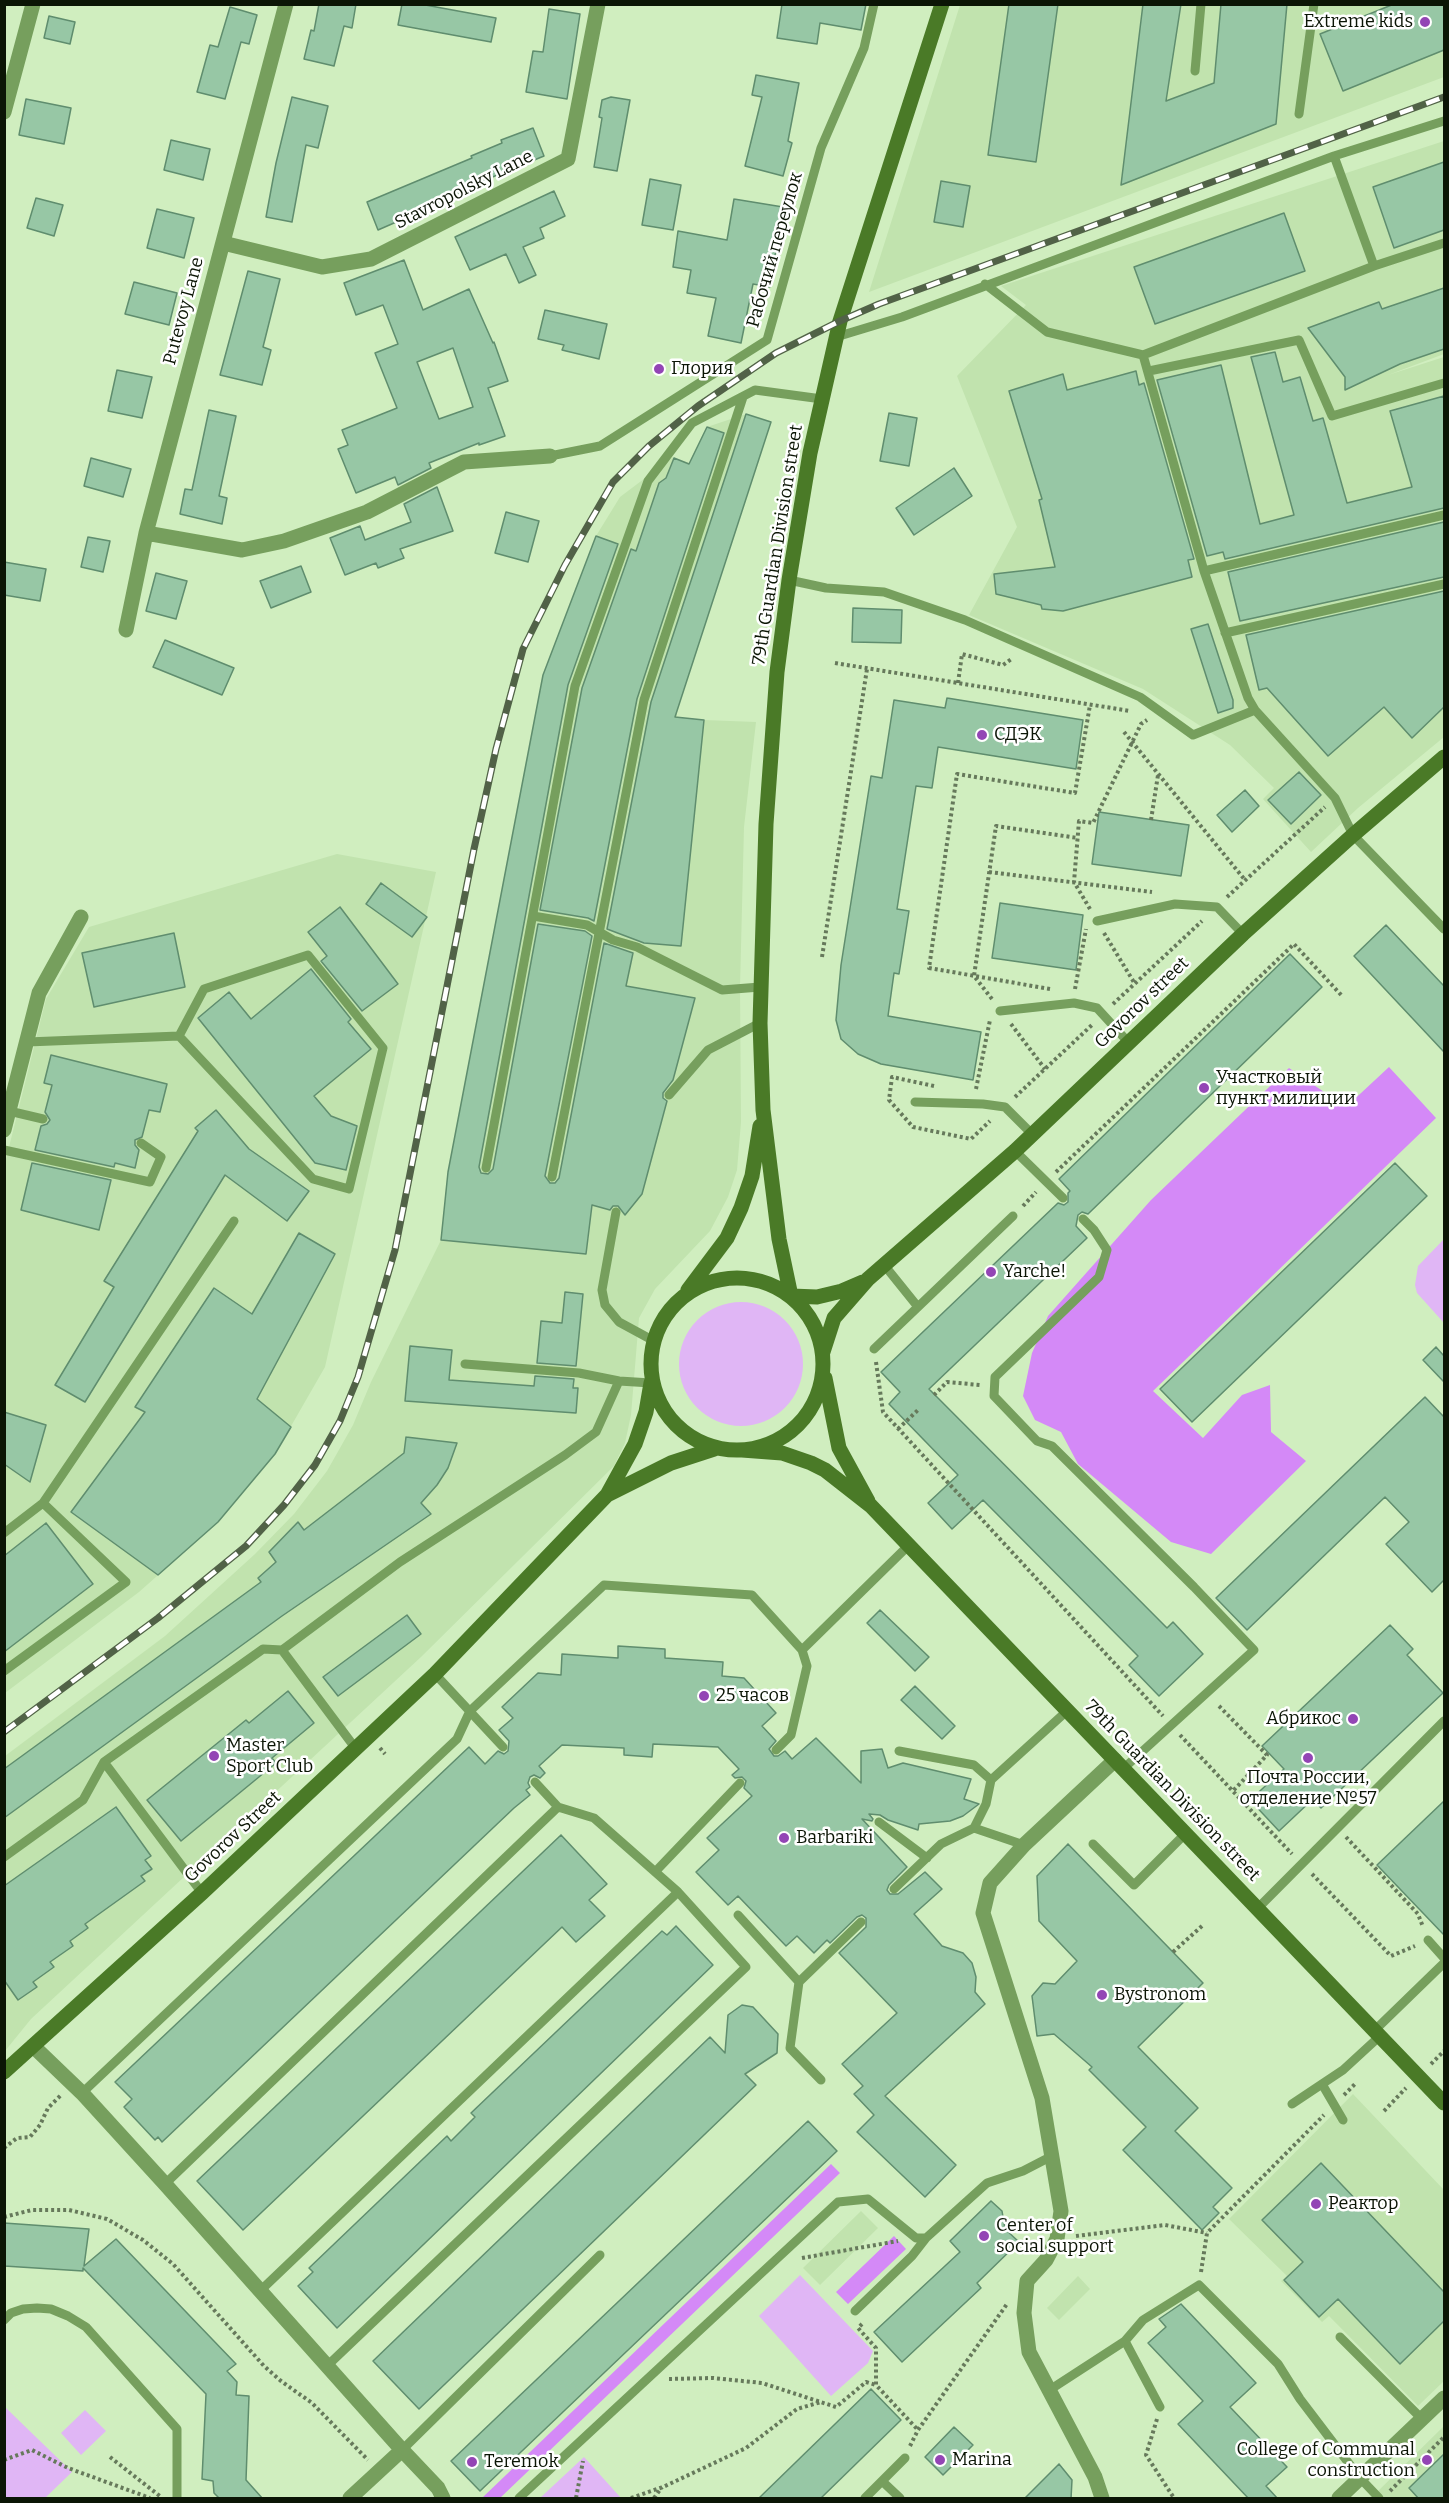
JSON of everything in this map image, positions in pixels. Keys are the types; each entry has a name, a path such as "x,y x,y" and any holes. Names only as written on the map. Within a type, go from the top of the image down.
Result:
{"main road":[{"name":"79th Guardian Division street","path":"791,1296 777,1228 763,1110 760,1023 767,812 777,672 789,580 810,453 836,337 942,4"},
{"name":"Govorov street","path":"868,1279 1015,1151 1243,934 1353,835 1444,758"},
{"name":"79th Guardian Division street","path":"680,1299 721,1247 741,1208 752,1176 763,1110"},
{"path":"734,1278 756,1280 774,1286 791,1296 806,1311 817,1331 823,1352 823,1369 818,1395 796,1427 780,1439 758,1448 714,1449 671,1462 607,1495 635,1444 646,1412 654,1341 666,1314 680,1299 710,1282 734,1278"},
{"path":"791,1296 817,1297 842,1291 868,1279"},
{"path":"823,1352 834,1318 868,1279"},
{"name":"79th Guardian Division street","path":"823,1369 835,1436 871,1506"},
{"path":"651,1383 663,1408 674,1422 692,1437 714,1449"},
{"name":"79th Guardian Division street","path":"742,1450 782,1453 811,1463 825,1470 871,1506 1444,2102"},
{"name":"Govorov Street","path":"4,2072 202,1893 435,1674 607,1495"}],"street":[{"path":"4,112 33,4"},
{"name":"Putevoy Lane","path":"126,630 146,533 286,4"},
{"name":"Stavropolsky Lane","path":"223,243 322,267 370,259 568,159 598,4"},
{"path":"146,533 242,550 284,541 367,512 464,462 550,456"},
{"path":"4,1130 39,993 81,917"},
{"path":"1102,2499 1095,2477 1029,2352 1024,2313 1027,2281 1046,2260 1057,2239 1061,2211 1042,2098 983,1913 990,1883 1024,1845 1120,1764"},
{"path":"33,2046 77,2088 165,2184 438,2488 443,2499"},
{"path":"1339,2499 1444,2398"},
{"path":"350,2499 402,2450"}],"lane":[{"name":"Рабочий переулок","path":"550,456 600,446 767,340 821,148 864,48 874,4"},
{"path":"1195,71 1201,4"},
{"path":"1299,114 1314,4"},
{"path":"836,337 902,317 1334,156 1444,121"},
{"path":"1334,156 1374,266"},
{"path":"985,285 1047,332 1143,355 1374,266 1444,243"},
{"path":"1149,371 1299,340 1332,416 1444,383"},
{"path":"1143,355 1204,571 1248,698 1255,710 1335,798 1353,835 1444,929"},
{"path":"486,1168 575,686 648,481 692,423 755,390 822,399"},
{"path":"552,1177 644,700 743,397"},
{"path":"1204,571 1444,515"},
{"path":"789,580 826,588 884,592 965,620 1140,697 1193,735 1255,710"},
{"path":"1225,633 1444,584"},
{"path":"1097,921 1175,904 1217,907 1243,934"},
{"path":"533,916 587,925 613,940 638,946 722,990 760,987"},
{"path":"27,1042 179,1036 313,1179 349,1189 383,1048 308,955 204,989 179,1036"},
{"path":"1000,1011 1074,1003 1097,1008 1129,1043"},
{"path":"669,1095 708,1050 760,1023"},
{"path":"915,1102 1005,1107 1032,1134"},
{"path":"9,1111 43,1119"},
{"path":"4,1150 150,1182 161,1157 141,1143"},
{"path":"1015,1151 1063,1198"},
{"path":"616,1212 602,1290 605,1305 619,1322 654,1341"},
{"path":"874,1349 1013,1216"},
{"path":"1083,1219 1094,1230 1107,1250 1099,1277 995,1377 994,1396 1037,1441 1052,1446 1254,1650 1171,1725 1120,1764"},
{"path":"4,1533 43,1503 234,1221"},
{"path":"885,1266 918,1307"},
{"path":"465,1364 579,1372 619,1381 651,1383"},
{"path":"4,1857 83,1800 104,1762 262,1649 282,1650 400,1562 565,1455 596,1432 619,1381"},
{"path":"4,1671 126,1582 43,1503"},
{"path":"802,1650 909,1545"},
{"path":"77,2088 457,1738 470,1711 604,1585 752,1595 802,1650 807,1666 791,1735 776,1750"},
{"path":"282,1650 356,1749"},
{"path":"435,1674 503,1747"},
{"path":"894,1889 941,1844 974,1828 986,1804 991,1780 1068,1710"},
{"path":"1258,1908 1444,1721"},
{"path":"898,1751 974,1765 991,1780"},
{"path":"104,1762 202,1893"},
{"path":"327,2366 746,1967 678,1892 594,1818 558,1807 535,1782"},
{"path":"655,1872 740,1783"},
{"path":"165,2184 558,1807"},
{"path":"879,1822 927,1858"},
{"path":"974,1828 1024,1845"},
{"path":"1093,1844 1134,1885 1186,1833"},
{"path":"260,2291 678,1892"},
{"path":"738,1915 799,1982"},
{"path":"820,2080 790,2048 799,1982 861,1922"},
{"path":"1428,1940 1444,1958"},
{"path":"1292,2104 1343,2070 1444,1963"},
{"path":"1322,2084 1343,2120"},
{"path":"855,2312 912,2256 921,2238 987,2183 1023,2171 1052,2156"},
{"path":"519,2499 838,2202 868,2199 921,2238"},
{"path":"402,2450 600,2255"},
{"path":"1048,2391 1125,2341 1143,2320 1199,2285 1278,2364 1300,2399 1360,2478 1381,2499"},
{"path":"4,2320 11,2313 37,2308 60,2313 86,2327 177,2429 177,2499"},
{"path":"1340,2337 1422,2419"},
{"path":"1125,2341 1160,2407"},
{"path":"865,2499 905,2458"},
{"path":"883,2482 900,2499"}],"path":[{"path":"958,683 962,654 1003,665 1016,656"},
{"path":"835,663 1134,712"},
{"path":"822,957 867,669"},
{"path":"1117,698 1118,709"},
{"path":"1052,989 929,968 957,774 1075,793 1090,705"},
{"path":"1135,984 1074,882 1079,820 1093,823 1141,724 1148,719 1158,721"},
{"path":"1124,732 1245,880"},
{"path":"1151,820 1158,774"},
{"path":"1106,1002 1111,1007 1335,798"},
{"path":"1045,1069 974,976 996,826 1078,838"},
{"path":"989,872 1155,892"},
{"path":"1083,995 1074,993 1090,909"},
{"path":"1013,1216 1294,944 1343,997"},
{"path":"975,1094 993,1001"},
{"path":"972,1138 1103,1015"},
{"path":"874,1349 883,1412 1233,1792 1391,1956 1428,1940 1418,1914 1337,1828"},
{"path":"934,1395 947,1382 994,1386"},
{"path":"898,1429 918,1410"},
{"path":"1219,1706 1267,1755 1233,1792"},
{"path":"1173,1952 1203,1925"},
{"path":"1435,2060 1444,2051"},
{"path":"1199,2285 1207,2233 1356,2083"},
{"path":"4,2148 17,2138 30,2137 40,2125 48,2108 77,2088"},
{"path":"1384,2111 1402,2092"},
{"path":"4,2217 32,2210 69,2210 107,2219 143,2240 173,2264 264,2366 312,2403 379,2472"},
{"path":"1057,2239 1165,2225 1207,2233"},
{"path":"773,2262 921,2238"},
{"path":"905,2458 918,2430 999,2313 1027,2281"},
{"path":"866,2320 858,2328 876,2348 876,2385"},
{"path":"648,2379 713,2378 762,2383 836,2407 866,2382 876,2385 918,2430"},
{"path":"631,2499 663,2487 746,2448 797,2409 821,2402"},
{"path":"1160,2407 1146,2455 1174,2499"},
{"path":"576,2499 588,2435"},
{"path":"1381,2499 1444,2437"},
{"path":"4,2460 32,2450 68,2468 150,2499"},
{"path":"110,2457 164,2499"},
{"path":"654,2499 663,2487"}],"shaded area":[{"path":"960,5 1444,5 1444,77 869,292"},
{"path":"1444,141 1444,354 1388,375 1444,357 1444,737 1358,808 1311,852 1263,799 1274,788 1230,745 1143,689 969,615 1017,527 957,376 1026,305 1001,286"},
{"path":"746,414 771,422 677,709 677,717 756,722 744,827 740,987 741,1122 737,1170 728,1197 710,1231 655,1289 639,1318 631,1415 625,1443 614,1466 421,1657 31,2019 5,2051 5,1756 165,1636 255,1554 294,1514 327,1471 353,1425 371,1382 441,1240 586,1254 589,1233 580,1214 445,1196 448,1172 543,675 596,536 620,497 673,457 689,463 707,427"},
{"path":"337,854 436,872 325,1367 275,1454 218,1522 139,1592 5,1693 5,1163 46,999 89,927"},
{"path":"1389,1067 1436,1118 1153,1391 1203,1438 1242,1395 1270,1385 1271,1432 1306,1461 1211,1554 1171,1542 1078,1464 1061,1432 1035,1420 1023,1396 1032,1353 1048,1316 1151,1200 1289,1068 1346,1107"},
{"path":"1444,1239 1444,1323 1417,1293 1415,1285 1418,1266"},
{"path":"741,1302 765,1307 785,1320 798,1340 803,1364 798,1388 785,1408 765,1421 741,1426 717,1421 697,1408 684,1388 679,1364 684,1340 697,1320 717,1307"},
{"path":"1353,2094 1444,2190 1444,2381 1418,2406 1329,2316 1322,2322 1281,2281 1287,2276 1229,2219"},
{"path":"831,2164 840,2173 500,2498 483,2497"},
{"path":"861,2211 878,2228 820,2285 803,2268"},
{"path":"894,2236 906,2249 848,2304 836,2292"},
{"path":"800,2275 873,2351 868,2363 831,2396 759,2316"},
{"path":"1078,2276 1090,2289 1059,2320 1047,2308"},
{"path":"5,2407 72,2472 45,2498 5,2498"},
{"path":"85,2410 106,2431 81,2455 61,2433"},
{"name":"College of Communal construction","path":"1444,2426 1444,2498 1369,2498 1375,2494"},
{"path":"584,2457 621,2498 540,2498"}],"building":[{"path":"319,4 356,4 352,28 344,26 334,66 304,59 311,30 314,31"},
{"path":"402,4 420,4 496,18 491,42 398,25"},
{"path":"782,4 866,4 861,30 820,23 817,44 777,38"},
{"path":"1009,4 1058,4 1036,162 988,155"},
{"path":"1143,4 1181,4 1166,101 1214,83 1221,4 1287,4 1276,124 1121,185"},
{"path":"1394,4 1444,4 1444,50 1343,91 1320,34"},
{"path":"230,7 257,15 249,44 241,42 225,99 197,92 210,45 218,47"},
{"path":"549,9 580,14 567,99 526,92 533,51 543,52"},
{"path":"49,16 75,22 70,44 44,38"},
{"path":"756,75 799,83 788,141 792,143 783,176 745,166 762,97 752,95"},
{"path":"292,97 328,106 318,148 306,145 292,222 266,217"},
{"path":"611,97 630,100 617,171 594,167 602,118 599,117 602,100"},
{"path":"26,99 71,108 64,144 19,135"},
{"path":"533,128 544,156 473,185 473,187 378,230 367,202 472,158 471,156 502,143 501,140"},
{"path":"171,140 210,149 203,180 164,170"},
{"path":"1444,162 1444,230 1394,248 1373,187"},
{"path":"650,179 681,185 673,230 642,225"},
{"path":"941,181 970,186 963,227 934,222"},
{"path":"554,191 565,216 540,228 544,238 523,247 536,275 519,283 506,254 470,270 455,237"},
{"path":"36,198 63,205 54,236 27,228"},
{"path":"734,199 783,207 770,287 753,284 741,343 708,336 716,298 687,293 691,270 673,267 678,231 727,240"},
{"path":"157,209 194,218 184,258 147,248"},
{"path":"1284,213 1305,271 1155,324 1134,267"},
{"path":"404,260 423,310 469,289 494,342 508,381 488,388 505,436 479,445 479,443 429,463 431,468 398,485 395,477 356,493 338,449 348,445 342,430 397,408 375,353 398,344 383,305 356,315 344,283","holes":["453,348 473,407 439,419 417,362"]},
{"path":"248,271 280,279 263,347 271,350 262,385 220,375"},
{"path":"134,282 177,293 169,325 125,314"},
{"path":"1444,288 1444,349 1400,364 1345,390 1345,377 1308,328 1379,302 1382,309"},
{"path":"545,310 607,324 599,359 562,350 564,345 538,339"},
{"path":"1275,352 1283,382 1300,377 1313,421 1323,418 1347,503 1412,487 1390,411 1444,396 1444,508 1225,559 1223,552 1207,556 1157,380 1221,365 1260,524 1294,515 1251,357"},
{"path":"117,370 152,377 142,418 108,411"},
{"path":"1136,371 1139,385 1144,383 1194,559 1188,560 1192,577 1063,611 1042,609 1041,605 996,594 994,574 1055,567 1039,500 1042,499 1009,391 1063,374 1067,390"},
{"path":"209,410 236,416 219,496 227,498 222,524 180,514 185,489 192,490"},
{"path":"889,413 917,418 909,466 880,461"},
{"path":"746,414 771,422 675,717 704,720 681,946 644,943 607,929 651,702"},
{"path":"707,427 724,433 637,699 594,921 540,910 582,688 631,549 636,551 659,483 666,478 674,458 689,464"},
{"path":"91,458 131,469 123,497 84,486"},
{"path":"954,468 972,496 914,535 896,508"},
{"path":"437,487 453,531 400,549 404,558 378,568 376,563 345,575 330,538 360,526 365,540 411,522 404,504"},
{"path":"506,512 539,521 528,562 495,553"},
{"path":"1444,522 1444,577 1240,621 1228,572"},
{"path":"596,536 618,544 568,685 479,1167 481,1173 488,1174 493,1169 538,924 585,931 592,936 545,1176 550,1183 555,1183 559,1178 604,943 633,953 626,986 695,998 673,1080 663,1093 663,1098 667,1101 642,1194 625,1215 618,1206 613,1206 610,1210 592,1205 586,1254 441,1240 448,1172 543,675"},
{"path":"88,537 110,541 103,572 81,567"},
{"path":"4,562 46,569 40,601 4,595"},
{"path":"301,566 311,592 271,608 260,581"},
{"path":"156,573 187,581 176,619 146,611"},
{"path":"1444,591 1444,707 1412,738 1384,707 1328,756 1267,688 1259,690 1246,635"},
{"path":"853,608 902,610 901,643 852,642"},
{"path":"1208,624 1233,700 1233,708 1218,713 1191,629"},
{"path":"165,640 234,668 222,695 153,667"},
{"path":"947,698 1083,720 1076,769 938,747 932,788 916,786 897,909 909,911 899,974 894,973 888,1016 981,1032 973,1080 881,1064 858,1054 841,1039 836,1020 841,965 871,776 882,778 894,700 945,708"},
{"path":"1299,772 1321,795 1291,824 1268,800"},
{"path":"1245,790 1259,806 1232,832 1217,815"},
{"path":"1099,812 1189,825 1181,876 1092,864"},
{"path":"381,883 427,917 412,937 366,904"},
{"path":"1000,903 1083,915 1076,970 992,958"},
{"path":"340,907 398,984 362,1011 321,961 327,956 308,932"},
{"path":"1386,925 1444,986 1444,1052 1354,956"},
{"path":"174,933 185,987 94,1007 82,953"},
{"path":"1290,954 1322,987 1088,1214 1082,1212 1078,1215 1076,1226 1087,1238 929,1389 1167,1628 1173,1622 1203,1654 1159,1696 1129,1665 1138,1656 983,1500 952,1529 928,1503 958,1475 889,1404 900,1392 881,1372 1058,1203 1064,1205 1068,1202 1070,1191 1059,1179"},
{"path":"311,969 351,1019 348,1022 371,1049 314,1096 331,1116 357,1126 346,1170 315,1163 198,1018 229,992 251,1019"},
{"path":"51,1055 167,1084 160,1112 149,1110 142,1137 135,1140 135,1145 139,1150 135,1168 115,1163 114,1167 35,1150 41,1126 50,1120 45,1112 52,1085 44,1083"},
{"path":"216,1110 249,1149 309,1191 287,1221 225,1175 85,1402 55,1385 114,1287 104,1281 198,1131 195,1128"},
{"path":"32,1163 111,1180 99,1230 21,1210"},
{"path":"1395,1163 1427,1196 1192,1422 1160,1389"},
{"path":"299,1233 335,1254 257,1399 291,1427 275,1454 218,1522 158,1575 71,1512 145,1412 135,1407 214,1288 252,1314"},
{"path":"565,1292 583,1294 576,1366 537,1363 541,1321 562,1323"},
{"path":"410,1346 452,1350 449,1380 534,1386 535,1376 574,1379 573,1388 578,1388 576,1413 405,1401"},
{"path":"1436,1347 1444,1356 1444,1382 1423,1360"},
{"path":"1425,1397 1444,1417 1444,1580 1432,1592 1386,1544 1409,1522 1385,1497 1247,1630 1216,1598"},
{"path":"4,1412 46,1425 30,1482 4,1464"},
{"path":"406,1437 457,1443 448,1468 421,1503 431,1514 282,1616 4,1818 4,1769 261,1582 258,1578 276,1562 269,1552 298,1522 304,1530 404,1453"},
{"path":"46,1523 93,1584 4,1652 4,1556"},
{"path":"880,1610 929,1657 915,1671 867,1623"},
{"path":"407,1615 421,1634 338,1696 323,1677"},
{"path":"1390,1625 1413,1649 1407,1655 1443,1693 1321,1808 1313,1799 1279,1831 1250,1800 1284,1769 1262,1746"},
{"path":"618,1646 665,1649 665,1658 723,1662 722,1676 744,1678 776,1713 762,1726 776,1741 769,1749 774,1756 785,1751 792,1759 816,1738 861,1783 861,1751 882,1749 888,1768 903,1763 971,1779 964,1799 979,1804 963,1816 950,1821 919,1824 918,1830 880,1815 869,1814 872,1821 862,1819 907,1867 889,1885 887,1890 890,1894 898,1894 925,1872 942,1889 914,1914 942,1946 963,1953 972,1963 976,1977 975,1992 985,2004 885,2096 956,2165 925,2197 857,2132 874,2115 854,2094 863,2086 842,2064 897,2013 839,1953 866,1927 866,1918 862,1915 857,1917 830,1943 827,1940 814,1953 797,1936 786,1946 738,1896 728,1905 696,1872 719,1850 707,1838 752,1796 744,1788 746,1781 742,1777 735,1778 732,1775 739,1769 718,1747 653,1744 652,1757 624,1755 624,1748 562,1745 539,1766 545,1773 540,1778 534,1775 530,1777 528,1783 530,1787 526,1790 530,1795 162,2142 158,2137 155,2140 124,2107 132,2099 115,2082 469,1747 485,1764 498,1751 504,1754 508,1751 509,1741 499,1730 513,1718 502,1707 538,1673 561,1675 562,1654 618,1658"},
{"path":"915,1686 955,1726 942,1739 901,1700"},
{"path":"288,1691 314,1723 272,1758 276,1763 181,1841 147,1800 246,1720 249,1723"},
{"path":"1444,1801 1444,1935 1377,1865"},
{"path":"116,1807 151,1856 145,1860 152,1869 141,1876 145,1881 85,1924 88,1928 70,1941 73,1946 50,1962 54,1967 33,1982 37,1987 18,2000 4,1980 4,1886"},
{"path":"561,1835 607,1884 589,1900 605,1916 576,1942 562,1927 243,2230 197,2181"},
{"path":"1068,1844 1203,1983 1138,2047 1198,2108 1175,2131 1232,2188 1213,2207 1219,2213 1202,2230 1123,2150 1146,2127 1089,2070 1092,2067 1054,2034 1037,2036 1032,1996 1043,1983 1055,1984 1077,1961 1039,1921 1037,1876"},
{"path":"676,1926 713,1965 337,2328 298,2286 313,2272 309,2268 447,2136 451,2141 475,2117 471,2113 662,1931 667,1935"},
{"path":"742,2005 753,2007 778,2034 777,2053 745,2074 756,2085 419,2409 373,2361 710,2037 725,2053 728,2015"},
{"path":"808,2121 837,2151 480,2491 451,2461"},
{"path":"1321,2163 1444,2292 1444,2321 1400,2364 1338,2299 1319,2317 1284,2280 1303,2262 1262,2220"},
{"path":"991,2201 1002,2211 1005,2229 1019,2242 977,2283 981,2288 902,2362 874,2332 960,2252 950,2241"},
{"path":"4,2223 89,2229 84,2266 116,2239 236,2364 227,2371 237,2382 236,2395 249,2396 246,2480 263,2499 220,2499 214,2493 213,2481 202,2479 206,2394 83,2268 83,2271 4,2266"},
{"path":"1181,2304 1256,2383 1230,2407 1287,2467 1266,2486 1278,2499 1249,2499 1178,2424 1203,2401 1148,2343 1166,2327 1159,2319"},
{"path":"871,2389 901,2420 820,2499 758,2499"},
{"path":"954,2427 973,2445 943,2475 925,2457"},
{"path":"1444,2454 1444,2499 1419,2499 1409,2488"},
{"path":"1059,2464 1072,2480 1071,2499 1024,2499"}],"railway":[{"path":"4,1732 158,1618 246,1546 284,1505 315,1465 340,1421 358,1377 395,1250 474,849 496,749 523,649 565,565 613,482 649,446 698,406 776,353 840,321 879,304 1444,97"}],"place":[{"name":"Extreme kids","path":"1425,22"},
{"name":"Глория","path":"659,369"},
{"name":"СДЭК","path":"982,735"},
{"name":"Участковый пункт милиции","path":"1204,1088"},
{"name":"Yarche!","path":"991,1272"},
{"name":"25 часов","path":"704,1696"},
{"name":"Абрикос","path":"1353,1719"},
{"name":"Master Sport Club","path":"214,1756"},
{"name":"Почта России, отделение №57","path":"1308,1758"},
{"name":"Barbariki","path":"784,1838"},
{"name":"Bystronom","path":"1102,1995"},
{"name":"Реактор","path":"1316,2204"},
{"name":"Center of social support","path":"984,2236"},
{"name":"Marina","path":"940,2460"},
{"name":"College of Communal construction","path":"1427,2460"},
{"name":"Teremok","path":"472,2462"}]}
